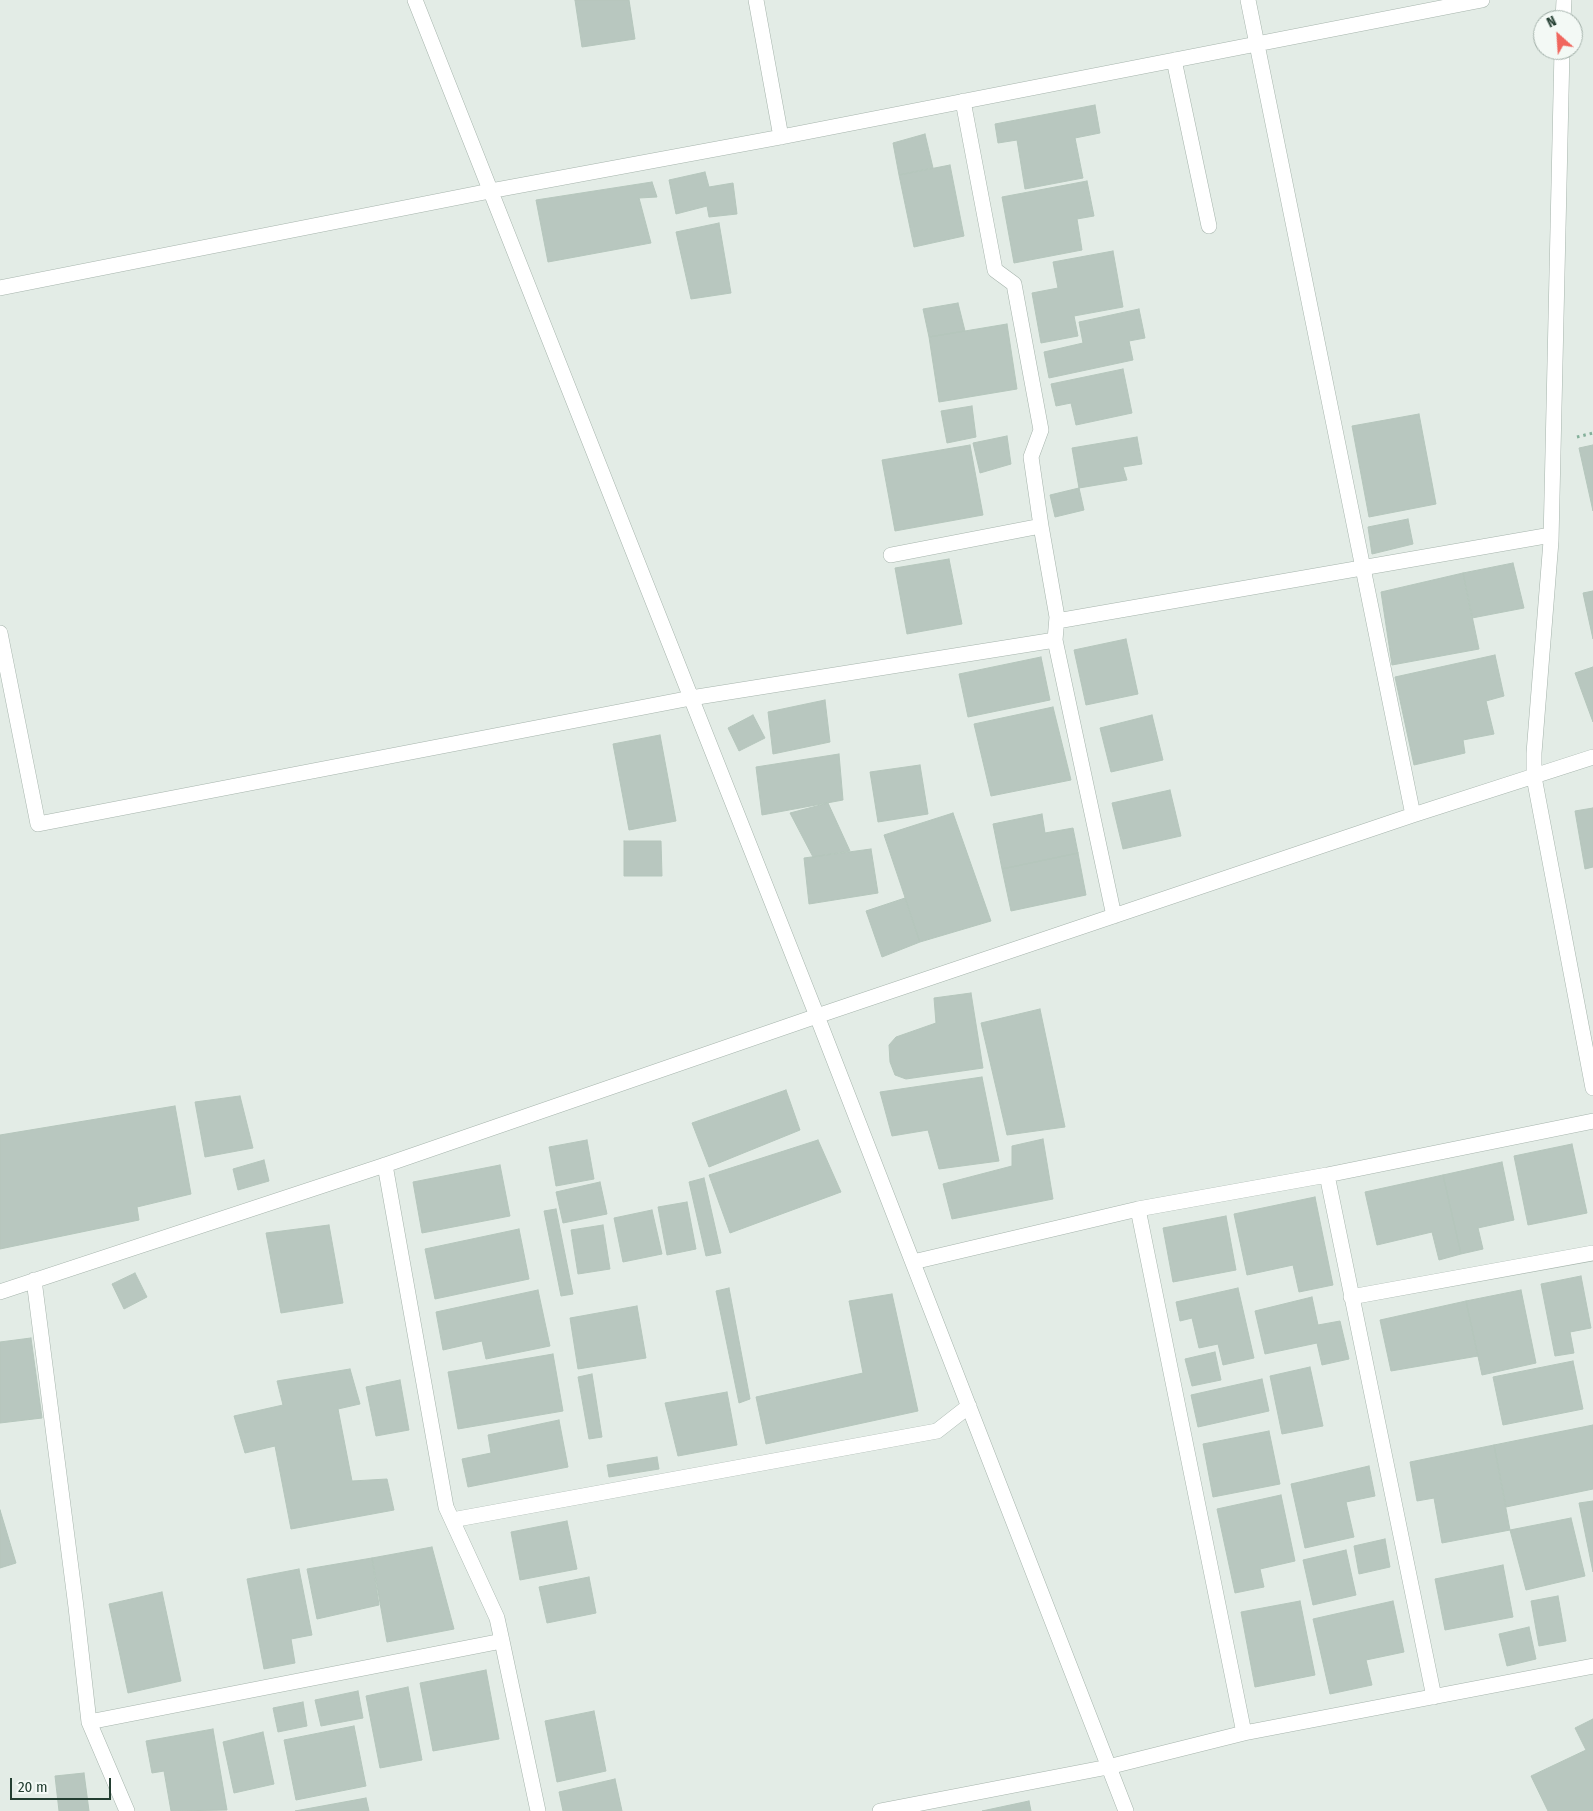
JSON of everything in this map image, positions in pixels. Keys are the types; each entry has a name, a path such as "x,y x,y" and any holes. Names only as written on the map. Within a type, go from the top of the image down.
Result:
{"street":[{"path":"415,0 817,1016 1126,1811"},
{"path":"756,0 781,137"},
{"path":"1248,0 1413,815"},
{"path":"0,288 490,191 781,137 1482,0"},
{"path":"1174,60 1209,226"},
{"path":"1562,60 1551,536 1534,753 1534,777 1586,1015 1593,1088"},
{"path":"963,101 995,270 1014,284 1041,430 1031,457 1057,621 1055,640 1114,916"},
{"path":"891,555 1041,526"},
{"path":"1057,621 1551,536"},
{"path":"0,633 38,824 691,698 1055,640"},
{"path":"0,1292 385,1165 817,1016 1413,815 1593,757"},
{"path":"913,1262 1138,1210 1327,1175 1593,1121"},
{"path":"385,1165 446,1507 497,1618 538,1811"},
{"path":"1327,1175 1434,1697"},
{"path":"1138,1210 1244,1734"},
{"path":"1351,1296 1593,1253"},
{"path":"34,1280 89,1722 127,1811"},
{"path":"452,1520 937,1431 969,1406"},
{"path":"89,1722 502,1641"},
{"path":"880,1811 1108,1767 1244,1734 1593,1666"}],"building":[{"path":"575,0 629,0 635,39 582,47"},
{"path":"1095,105 1100,133 1075,138 1083,178 1025,189 1017,140 998,143 995,124"},
{"path":"925,134 933,168 899,175 893,143"},
{"path":"950,165 964,236 914,247 899,175"},
{"path":"705,172 709,187 733,183 737,214 709,217 707,206 676,214 669,180"},
{"path":"1087,181 1094,216 1077,219 1082,250 1014,263 1002,197"},
{"path":"652,182 657,197 639,198 651,243 548,262 536,200"},
{"path":"719,223 731,293 691,299 676,232"},
{"path":"1113,251 1123,307 1074,316 1078,336 1041,343 1032,293 1058,288 1053,262"},
{"path":"958,303 965,331 929,337 923,309"},
{"path":"1139,309 1145,338 1129,341 1133,360 1049,378 1044,352 1083,343 1079,322"},
{"path":"1007,324 1017,389 939,402 929,337"},
{"path":"1123,369 1132,413 1076,425 1071,403 1056,406 1051,384"},
{"path":"972,406 976,437 947,443 941,411"},
{"path":"1419,414 1436,504 1369,517 1352,426"},
{"path":"1007,436 1011,464 980,473 973,443"},
{"path":"1137,437 1142,464 1123,467 1127,480 1079,488 1072,448"},
{"path":"970,445 983,515 895,531 882,460"},
{"path":"1593,445 1593,511 1579,448"},
{"path":"1079,488 1084,510 1055,517 1050,495"},
{"path":"1408,519 1413,544 1372,554 1368,527"},
{"path":"949,559 962,624 907,634 895,568"},
{"path":"1513,563 1524,608 1472,618 1463,573"},
{"path":"1463,573 1479,649 1392,665 1381,592"},
{"path":"1593,591 1593,639 1583,593"},
{"path":"1126,639 1138,694 1086,705 1074,650"},
{"path":"1495,655 1504,696 1486,701 1494,734 1463,740 1465,753 1414,765 1395,677"},
{"path":"1041,657 1050,700 968,717 959,674"},
{"path":"1593,667 1593,722 1575,673"},
{"path":"825,700 830,742 773,754 768,712"},
{"path":"1053,707 1071,780 991,796 974,724"},
{"path":"753,715 765,738 739,751 728,728"},
{"path":"1152,715 1163,760 1111,772 1100,728"},
{"path":"660,735 676,821 629,830 613,744"},
{"path":"839,754 843,800 762,815 756,767"},
{"path":"920,765 928,814 878,822 870,772"},
{"path":"1170,790 1181,836 1123,849 1112,803"},
{"path":"828,803 850,851 813,857 790,813"},
{"path":"1593,808 1593,867 1585,869 1575,811"},
{"path":"953,813 991,921 920,942 884,835"},
{"path":"1042,814 1045,833 1073,828 1078,853 1002,869 993,824"},
{"path":"624,841 661,841 662,876 624,876"},
{"path":"871,849 878,893 809,904 804,858"},
{"path":"1078,853 1086,895 1011,911 1002,869"},
{"path":"905,898 920,942 882,957 866,911"},
{"path":"971,993 983,1068 906,1079 895,1075 890,1062 889,1045 896,1037 936,1023 934,998"},
{"path":"1040,1009 1065,1127 1007,1135 981,1023"},
{"path":"982,1077 999,1161 939,1169 928,1130 892,1136 880,1092"},
{"path":"786,1090 800,1130 709,1167 692,1123"},
{"path":"240,1096 253,1148 205,1157 195,1102"},
{"path":"175,1106 191,1194 137,1207 139,1220 0,1249 0,1135"},
{"path":"1043,1139 1053,1199 952,1219 943,1184 1012,1166 1012,1146"},
{"path":"587,1140 594,1179 556,1186 549,1147"},
{"path":"818,1140 841,1192 730,1233 709,1175"},
{"path":"1572,1144 1587,1213 1528,1225 1514,1156"},
{"path":"264,1160 269,1181 238,1190 233,1169"},
{"path":"1502,1162 1514,1220 1478,1228 1483,1249 1461,1254 1443,1175"},
{"path":"500,1165 510,1216 422,1233 413,1182"},
{"path":"1443,1175 1461,1254 1439,1260 1432,1232 1377,1245 1365,1192"},
{"path":"704,1178 721,1253 706,1256 689,1182"},
{"path":"600,1182 607,1214 563,1223 556,1192"},
{"path":"1315,1197 1333,1285 1299,1292 1293,1265 1247,1275 1234,1214"},
{"path":"687,1202 696,1249 667,1255 658,1207"},
{"path":"556,1209 573,1294 561,1296 544,1211"},
{"path":"652,1210 662,1254 623,1262 614,1218"},
{"path":"1226,1216 1236,1270 1173,1282 1163,1228"},
{"path":"329,1225 343,1303 281,1313 266,1233"},
{"path":"603,1225 610,1269 578,1274 571,1230"},
{"path":"519,1229 529,1279 435,1299 425,1249"},
{"path":"135,1273 147,1297 124,1309 112,1284"},
{"path":"1581,1276 1591,1328 1570,1332 1574,1353 1555,1356 1541,1284"},
{"path":"729,1288 750,1399 739,1403 716,1291"},
{"path":"1238,1288 1254,1358 1223,1365 1218,1344 1199,1348 1192,1318 1180,1321 1176,1302"},
{"path":"538,1290 550,1346 486,1359 482,1341 443,1350 436,1312"},
{"path":"1521,1290 1536,1363 1482,1375 1466,1301"},
{"path":"892,1294 918,1411 766,1444 756,1397 863,1373 849,1301"},
{"path":"1312,1297 1318,1325 1340,1321 1349,1359 1322,1365 1317,1343 1265,1354 1255,1311"},
{"path":"1466,1301 1478,1356 1391,1371 1380,1320"},
{"path":"637,1306 646,1358 578,1369 570,1318"},
{"path":"31,1338 42,1418 0,1423 0,1342"},
{"path":"1215,1352 1221,1380 1192,1386 1185,1359"},
{"path":"553,1354 563,1411 458,1429 448,1372"},
{"path":"1573,1361 1583,1409 1503,1425 1493,1377"},
{"path":"1310,1367 1323,1426 1282,1434 1270,1376"},
{"path":"350,1369 360,1404 338,1409 352,1481 387,1479 394,1510 291,1529 275,1446 245,1453 234,1416 283,1405 277,1381"},
{"path":"592,1374 602,1437 589,1439 578,1377"},
{"path":"1262,1379 1269,1411 1198,1427 1191,1395"},
{"path":"400,1380 409,1430 376,1436 366,1387"},
{"path":"727,1392 737,1445 678,1456 665,1403"},
{"path":"559,1420 568,1467 468,1487 462,1459 491,1453 488,1435"},
{"path":"1593,1425 1593,1489 1506,1507 1494,1445"},
{"path":"1269,1431 1280,1484 1213,1497 1203,1444"},
{"path":"1494,1445 1510,1530 1442,1543 1434,1498 1417,1501 1410,1462"},
{"path":"657,1457 659,1469 609,1477 607,1465"},
{"path":"1369,1466 1375,1496 1346,1502 1354,1537 1305,1548 1291,1484"},
{"path":"1281,1495 1295,1561 1260,1569 1264,1587 1235,1593 1217,1509"},
{"path":"1593,1501 1593,1572 1579,1503"},
{"path":"0,1510 16,1563 0,1568"},
{"path":"1571,1518 1585,1576 1526,1590 1510,1530"},
{"path":"567,1521 577,1569 520,1580 511,1532"},
{"path":"1385,1539 1390,1567 1359,1574 1354,1546"},
{"path":"432,1547 454,1629 387,1642 372,1558"},
{"path":"1346,1550 1356,1595 1313,1605 1303,1560"},
{"path":"372,1558 379,1605 317,1619 307,1569"},
{"path":"1503,1565 1513,1617 1445,1630 1435,1579"},
{"path":"299,1569 312,1635 291,1639 295,1663 264,1669 247,1579"},
{"path":"589,1577 596,1613 547,1623 539,1587"},
{"path":"162,1592 181,1681 128,1693 109,1604"},
{"path":"1558,1596 1566,1641 1539,1646 1531,1601"},
{"path":"1300,1601 1315,1675 1255,1687 1241,1612"},
{"path":"1393,1601 1404,1652 1366,1660 1372,1685 1330,1694 1313,1619"},
{"path":"1529,1627 1536,1659 1507,1666 1499,1634"},
{"path":"486,1670 499,1739 433,1751 420,1683"},
{"path":"408,1687 422,1760 380,1768 366,1696"},
{"path":"358,1691 363,1718 321,1726 315,1700"},
{"path":"303,1702 307,1726 278,1732 273,1708"},
{"path":"594,1711 606,1771 557,1782 545,1721"},
{"path":"1593,1719 1593,1811 1548,1811 1531,1776 1586,1750 1575,1728"},
{"path":"354,1726 366,1786 296,1800 284,1740"},
{"path":"213,1729 227,1810 171,1811 164,1771 152,1773 146,1741"},
{"path":"263,1732 274,1784 234,1793 223,1742"},
{"path":"84,1773 89,1811 59,1811 55,1776"},
{"path":"615,1779 622,1811 563,1811 559,1792"},
{"path":"366,1798 369,1811 295,1811"},
{"path":"1029,1801 1031,1811 982,1811"}]}
